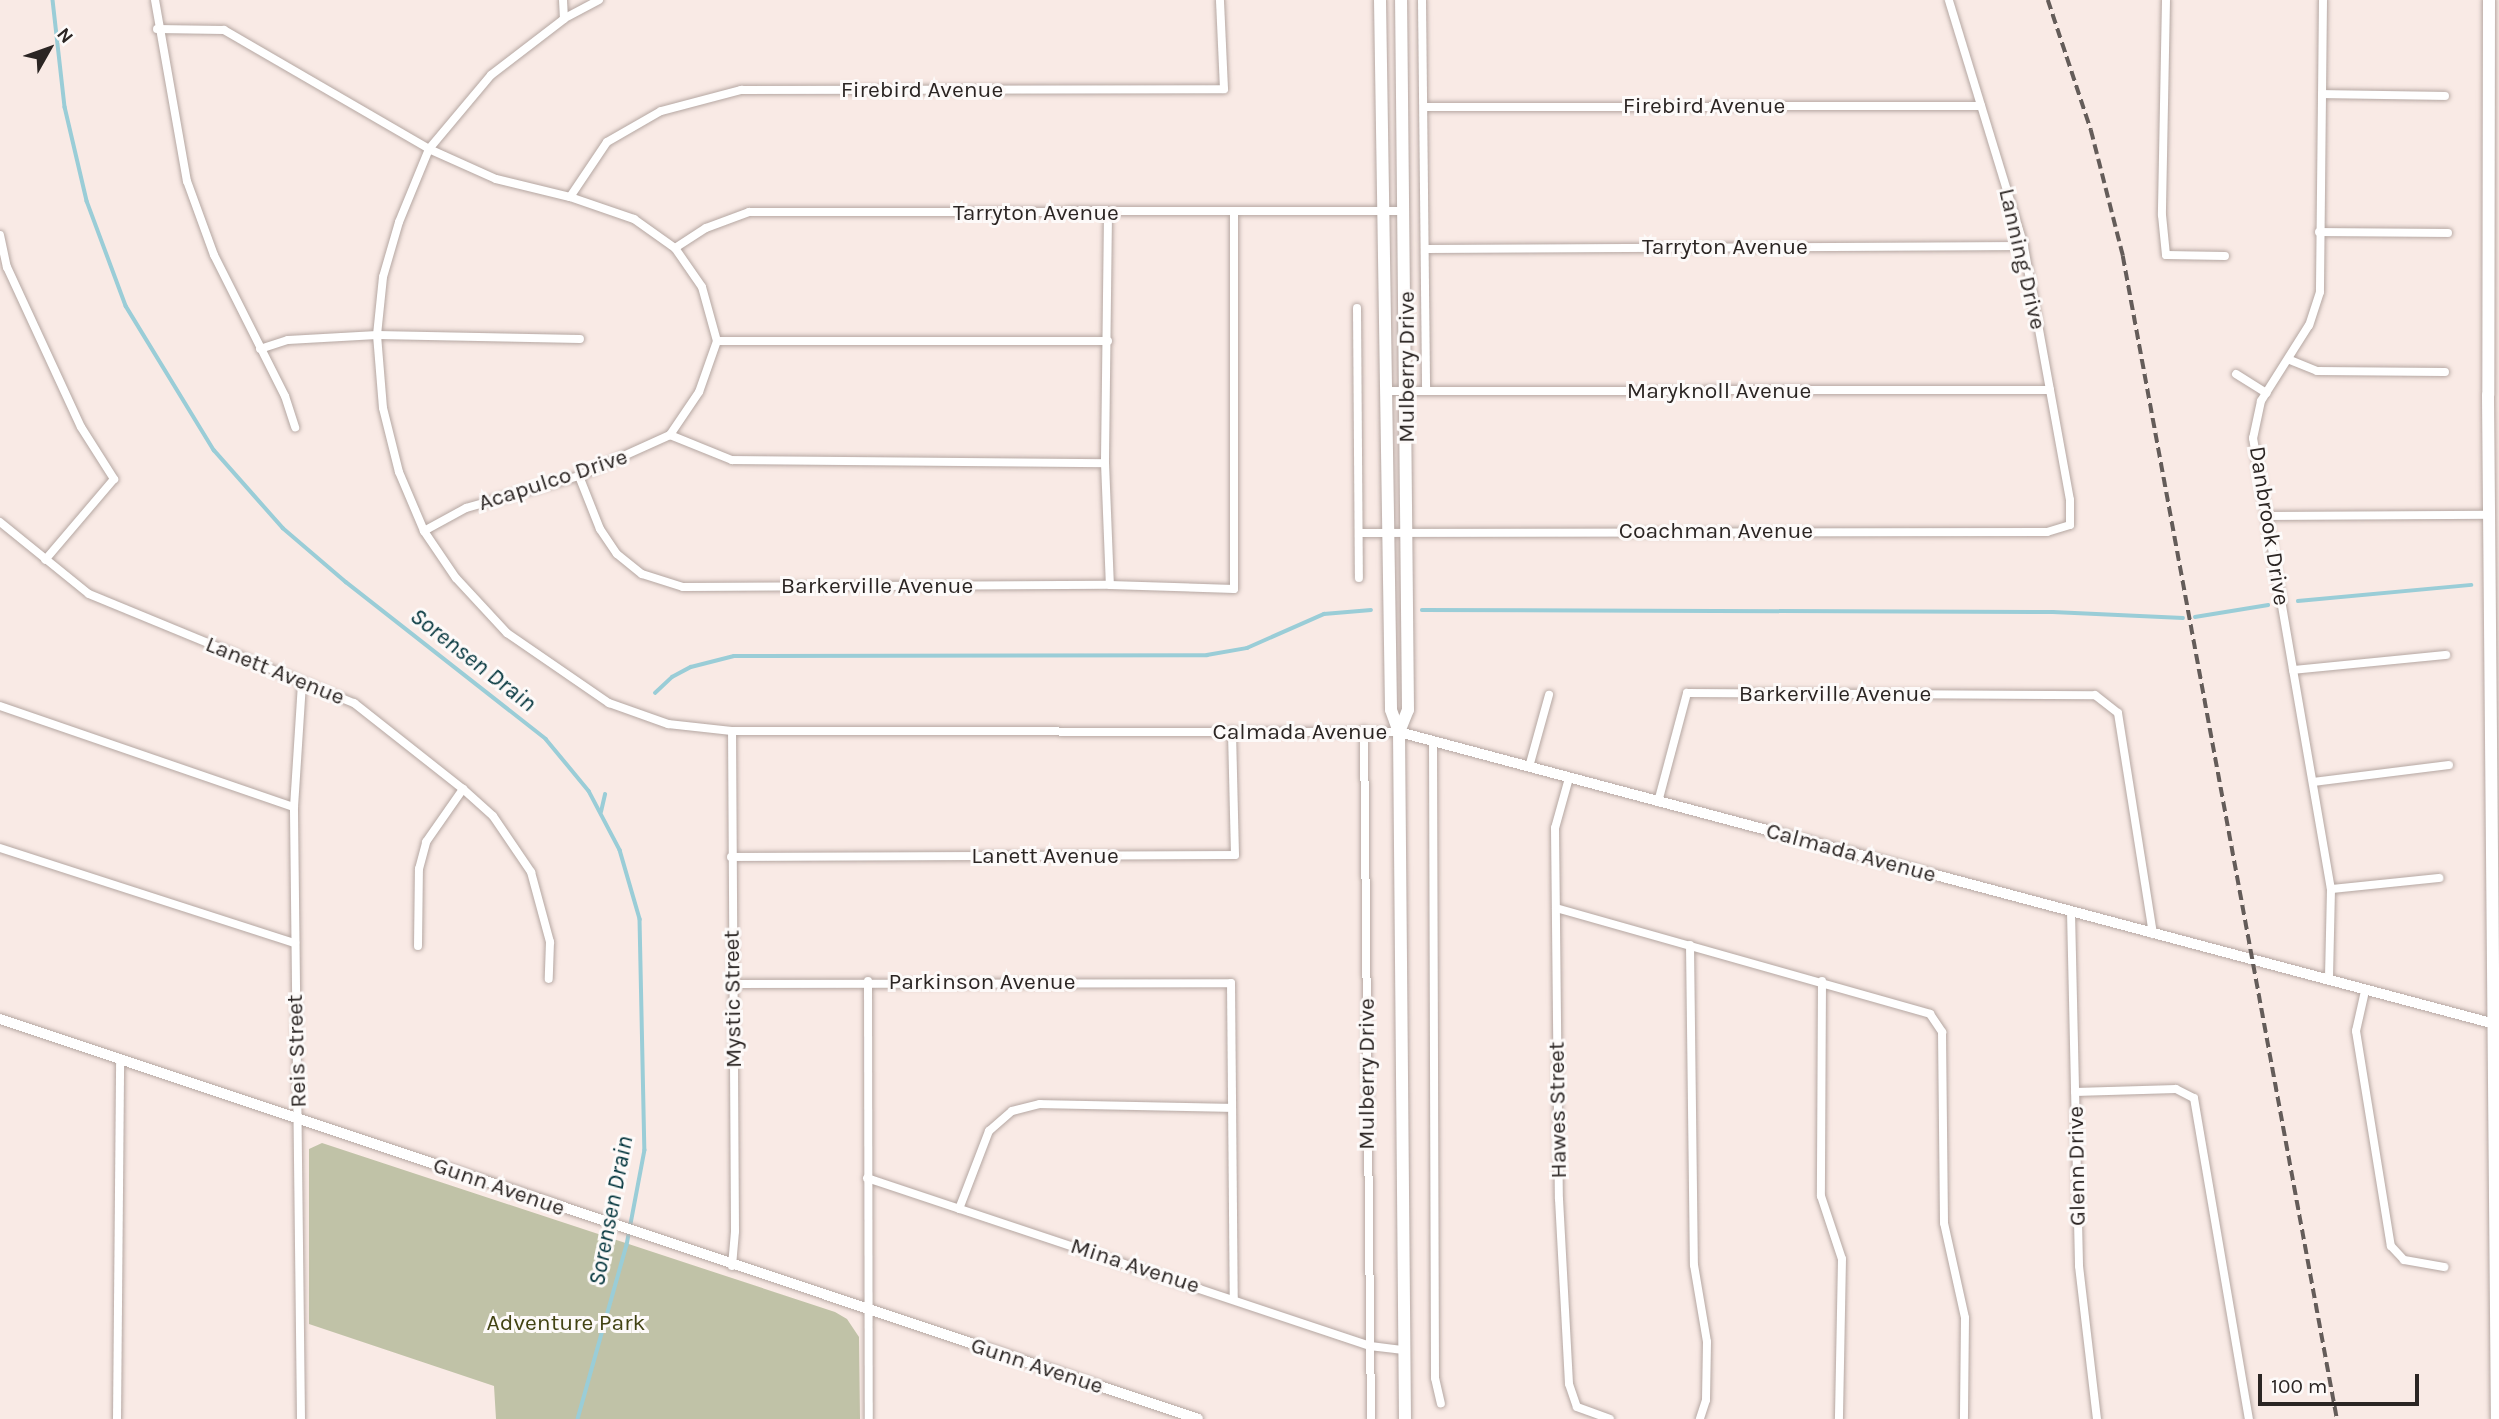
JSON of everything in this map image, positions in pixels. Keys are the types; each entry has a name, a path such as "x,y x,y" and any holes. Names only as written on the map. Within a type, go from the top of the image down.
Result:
{"main road":[{"name":"Mulberry Drive","path":"1380,0 1391,710 1399,732 1405,1419"},
{"name":"Mulberry Drive","path":"1399,732 1408,710 1408,391 1401,0"},
{"path":"2489,0 2497,1419"}],"street":[{"path":"155,0 157,29 187,181 214,255 295,427"},
{"path":"563,0 564,19"},
{"name":"Calmada Avenue","path":"599,0 564,19 491,75 429,149 399,222 383,277 377,335 383,408 399,472 424,531 456,578 507,633 609,702 668,724 732,731 1399,732 2496,1025"},
{"name":"Firebird Avenue","path":"570,197 607,142 661,111 741,90 1224,89 1220,0"},
{"path":"1422,0 1426,107 1426,391"},
{"name":"Lanning Drive","path":"1949,0 2024,246 2070,500 2070,524"},
{"path":"2166,0 2162,215 2166,255 2225,256"},
{"name":"Danbrook Drive","path":"2323,0 2320,292 2309,325 2290,359 2266,393 2253,438 2331,889 2329,980"},
{"path":"157,29 225,30 429,149 496,179 570,197 634,219 676,248 702,287 717,341 699,392 670,435 732,460 1105,463"},
{"path":"2322,94 2445,96"},
{"name":"Firebird Avenue","path":"1426,107 1981,106"},
{"name":"Tarryton Avenue","path":"676,248 706,228 749,212 1234,214 1406,211"},
{"path":"1108,214 1105,463 1110,585"},
{"name":"Barkerville Avenue","path":"579,476 600,528 617,554 642,573 683,587 1110,585 1234,589 1234,214"},
{"path":"2319,232 2448,233"},
{"path":"0,235 4,268 81,427 114,479 45,560"},
{"name":"Tarryton Avenue","path":"1425,249 2024,246"},
{"path":"1357,308 1362,533 1359,579"},
{"path":"260,349 288,340 377,335 580,339"},
{"path":"717,341 1108,341"},
{"path":"2290,359 2317,371 2445,372"},
{"path":"2236,374 2266,393"},
{"name":"Maryknoll Avenue","path":"1388,391 2050,390"},
{"name":"Acapulco Drive","path":"424,531 466,508 579,476 670,435"},
{"path":"2267,516 2491,515"},
{"name":"Lanett Avenue","path":"0,523 89,594 302,684 354,703 463,789 493,816 531,872 550,942 549,979"},
{"name":"Coachman Avenue","path":"1362,533 2047,532 2070,524"},
{"path":"2293,670 2446,655"},
{"name":"Reis Street","path":"301,1419 300,1119 294,807 302,684"},
{"name":"Barkerville Avenue","path":"1658,802 1687,693 2095,695 2118,713 2153,934"},
{"path":"1529,767 1549,695"},
{"path":"0,706 294,807"},
{"name":"Mulberry Drive","path":"1364,730 1371,1419"},
{"name":"Mystic Street","path":"732,731 736,1231 732,1266"},
{"name":"Lanett Avenue","path":"731,856 1235,855 1231,731"},
{"path":"1433,742 1434,1378 1441,1404"},
{"path":"2313,782 2449,765"},
{"name":"Hawes Street","path":"1569,778 1555,828 1559,1199 1569,1384 1577,1407 1610,1419"},
{"path":"418,946 419,869 426,842 463,789"},
{"path":"0,848 295,943"},
{"path":"2331,889 2439,878"},
{"path":"1556,908 1822,981 1930,1014 1942,1032 1944,1223 1965,1318 1964,1419"},
{"name":"Glenn Drive","path":"2071,912 2079,1266 2097,1419"},
{"path":"1690,945 1694,1265 1707,1342 1706,1400 1700,1419"},
{"path":"867,981 869,1419"},
{"name":"Parkinson Avenue","path":"734,984 867,981 1231,983 1232,1108"},
{"path":"1822,981 1821,1196 1842,1259 1839,1419"},
{"path":"2365,991 2356,1031 2391,1246 2404,1260 2444,1267"},
{"name":"Gunn Avenue","path":"0,1019 732,1266 1198,1419"},
{"path":"117,1419 120,1060"},
{"path":"2075,1092 2176,1089 2194,1098 2249,1419"},
{"path":"959,1209 989,1131 1012,1111 1040,1104 1232,1108 1234,1298"},
{"name":"Mina Avenue","path":"867,1178 1234,1298 1370,1346 1404,1350"}],"green space":[{"name":"Adventure Park","path":"322,1143 835,1312 847,1319 859,1337 860,1419 496,1419 494,1386 309,1324 309,1149"}],"waterway":[{"name":"Sorensen Drain","path":"53,0 65,107 87,201 126,306 214,450 283,528 346,582 546,739 589,791 620,850 640,919 645,1150 627,1245 578,1419"},
{"path":"2298,601 2471,585"},
{"path":"2195,617 2268,605"},
{"path":"655,693 672,677 691,667 734,656 1207,655 1247,648 1324,614 1371,610"},
{"path":"1422,610 2053,612 2183,618"},
{"path":"601,812 605,794"}],"railway":[{"path":"2048,0 2091,130 2123,256 2337,1419"}]}
